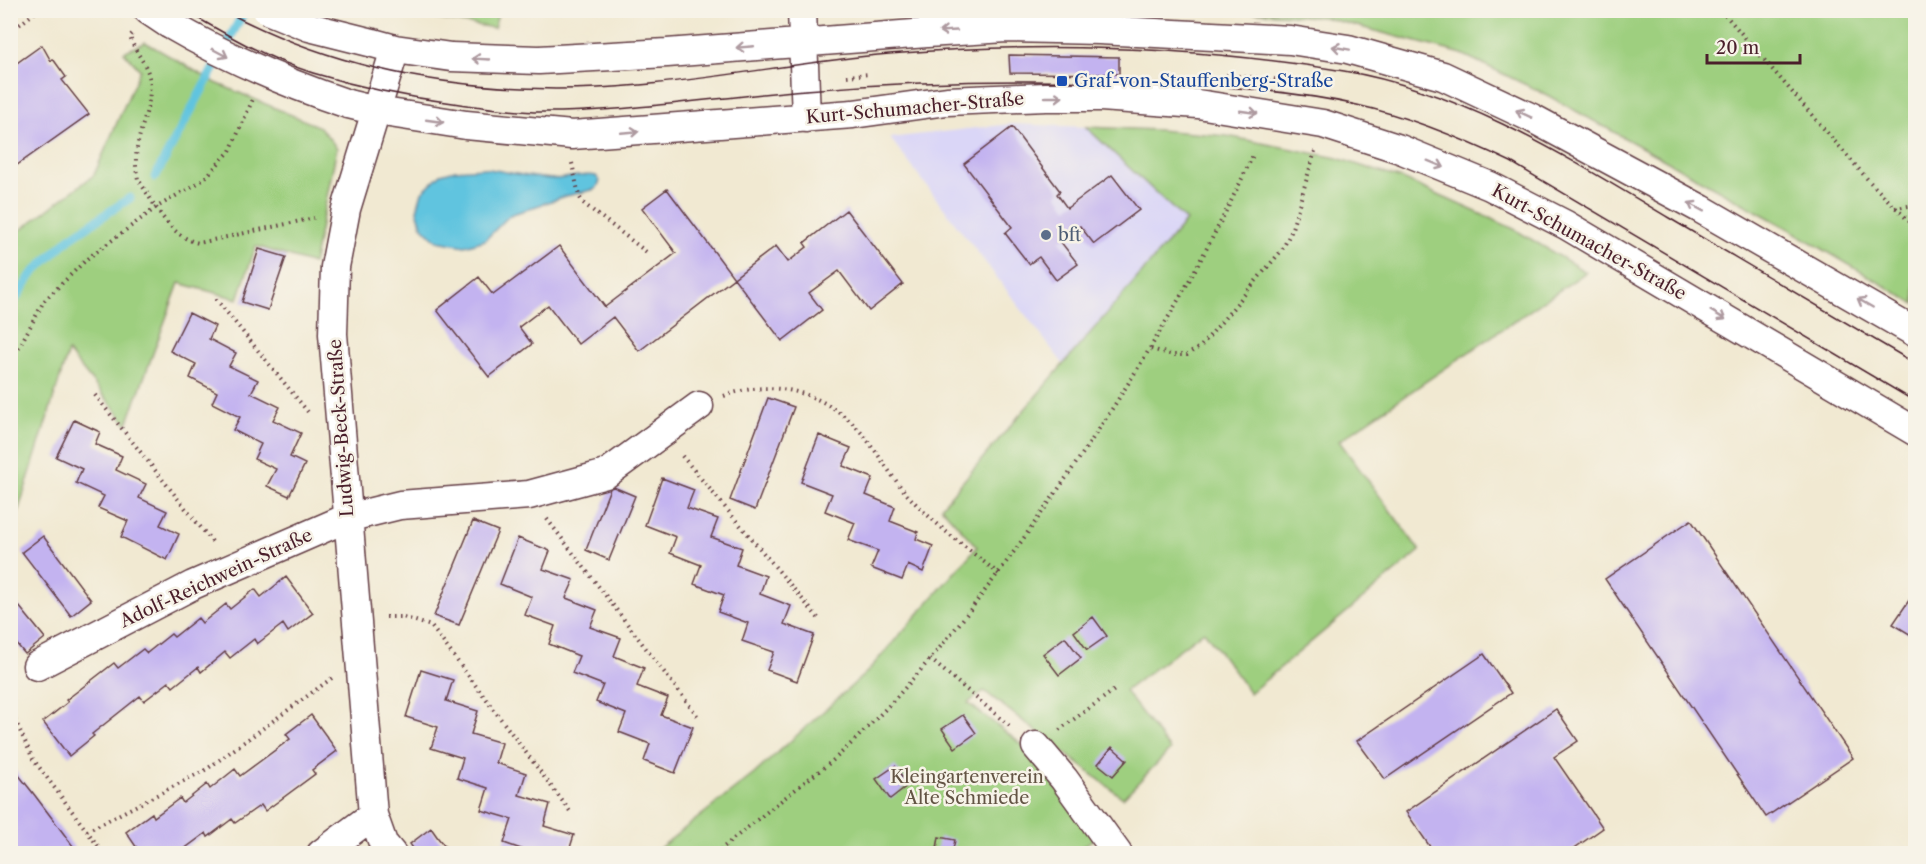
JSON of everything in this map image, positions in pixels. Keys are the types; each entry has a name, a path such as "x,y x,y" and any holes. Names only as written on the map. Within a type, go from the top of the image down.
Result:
{"street":[{"path":"267,10 309,27 384,46 451,57 539,60 667,53 927,33 1030,29 1110,30 1290,40 1348,49 1443,76 1532,118 1701,209 1916,333"},
{"path":"802,10 806,118"},
{"name":"Kurt-Schumacher-Straße","path":"150,22 235,61 348,104 377,111 466,125 572,135 853,114 947,101 1004,98 1101,97 1198,104 1323,124 1400,149 1500,191 1566,225 1916,432"},
{"name":"Ludwig-Beck-Straße","path":"384,46 377,111 346,209 335,267 333,334 373,815 383,843 392,854"},
{"name":"Adolf-Reichwein-Straße","path":"37,666 193,585 347,518 400,505 528,495 606,474 699,406"},
{"path":"1036,746 1064,779 1118,854"},
{"path":"321,854 373,815"}],"path":[{"path":"10,32 38,10"},
{"path":"1721,10 1895,208 1916,228"},
{"path":"150,22 130,36 132,44 146,66 150,83 136,151 136,170 138,179 174,231 190,241 199,243 346,209"},
{"path":"847,76 870,74"},
{"path":"1218,75 1284,80"},
{"path":"10,364 44,301 88,258 157,207 203,180 230,151 244,122"},
{"path":"1150,349 1173,355 1187,355 1201,346 1282,250 1291,232 1323,124"},
{"path":"715,854 837,756 880,714 930,659 999,574 1097,435 1150,349 1229,208 1253,155"},
{"path":"572,164 579,196 583,203 649,254"},
{"path":"1895,208 1916,205"},
{"path":"216,299 315,421 340,427"},
{"path":"699,406 741,390 777,388 809,394 832,406 858,429 906,493 999,574"},
{"path":"95,395 233,568"},
{"path":"662,432 819,619"},
{"path":"528,495 700,719"},
{"path":"356,616 403,617 431,627 572,814"},
{"path":"87,831 207,769 359,658"},
{"path":"930,659 972,696 1036,746 1116,689"},
{"path":"10,709 33,759 104,854"}],"shaded area":[{"path":"1011,124 1086,127 1186,221 1064,365 890,138"}],"green space":[{"path":"388,11 499,11 494,28"},
{"path":"1229,11 1915,11 1915,304 1789,229 1547,95 1462,54 1323,17"},
{"path":"145,42 216,83 320,127 337,148 313,264 256,246 238,299 179,283 127,424 68,352 11,534 11,243 14,235 94,175 140,70 124,52"},
{"name":"Kleingartenverein Alte Schmiede","path":"1086,127 1227,136 1337,158 1405,180 1514,229 1586,272 1339,441 1420,551 1250,693 1204,631 1125,691 1170,750 1123,798 984,691 968,703 1025,747 1096,837 1074,853 652,854 754,774 867,672 977,547 941,507 1186,221"}],"water":[{"path":"484,168 559,179 591,175 596,176 600,181 596,189 566,196 510,215 485,240 465,246 437,241 422,226 417,210 422,192 441,174 455,170"}],"building":[{"path":"42,45 51,61 53,59 66,77 62,80 89,114 10,170 10,68"},
{"path":"1009,55 1119,57 1119,74 1010,73"},
{"path":"1012,127 1060,191 1057,194 1067,208 1112,175 1139,210 1094,244 1080,226 1060,241 1078,264 1056,280 1039,257 1029,264 1005,233 1012,227 964,164"},
{"path":"667,189 734,278 639,351 613,317 578,344 548,305 519,327 532,344 489,377 437,310 479,277 493,295 559,246 605,307 676,253 642,208"},
{"path":"846,210 903,284 869,311 839,271 809,293 822,310 782,341 734,278 776,246 788,262 807,247 804,243"},
{"path":"259,249 286,257 268,310 242,302"},
{"path":"189,313 215,326 209,339 236,353 229,366 258,380 251,393 280,407 273,420 301,433 290,457 305,464 289,496 267,486 276,469 254,459 261,444 233,430 240,417 212,403 217,392 190,378 196,364 170,351"},
{"path":"768,398 794,407 755,510 730,500"},
{"path":"74,420 100,432 95,444 122,456 116,470 146,484 139,498 167,511 160,525 179,534 167,560 121,537 128,521 98,508 104,496 76,483 82,469 56,457"},
{"path":"819,435 851,448 843,466 873,478 866,495 895,507 890,521 918,532 916,539 933,546 923,572 908,565 902,580 871,568 878,551 848,540 855,523 825,511 832,494 801,482"},
{"path":"662,478 694,490 687,508 718,519 711,537 742,548 736,565 766,576 760,594 791,606 784,624 814,635 797,681 767,670 774,652 742,641 748,623 718,612 724,595 694,584 701,565 670,553 676,537 645,525"},
{"path":"611,486 635,496 609,560 586,550"},
{"path":"1691,520 1853,758 1766,817 1605,579"},
{"path":"473,521 498,531 459,625 434,616"},
{"path":"43,536 91,600 71,616 22,552"},
{"path":"518,538 550,551 543,569 574,580 566,598 597,610 590,627 621,638 614,656 644,668 637,686 668,698 661,715 693,727 675,773 644,761 650,744 619,732 626,714 596,702 603,685 572,673 579,656 549,644 555,626 525,615 532,597 500,584"},
{"path":"286,577 313,613 288,632 283,624 257,644 254,639 230,658 225,652 201,672 198,667 173,687 169,682 144,701 140,696 92,734 94,736 69,756 43,722 68,702 66,700 114,663 118,668 143,649 147,653 171,634 174,637 198,618 202,623 226,604 230,609 255,589 261,597"},
{"path":"1916,590 1916,638 1893,624"},
{"path":"10,595 45,638 25,654 10,636"},
{"path":"1093,617 1107,636 1087,650 1074,632"},
{"path":"1065,637 1081,658 1059,675 1043,654"},
{"path":"1484,654 1511,693 1385,779 1357,741"},
{"path":"421,670 453,680 446,701 478,711 471,734 502,743 496,763 526,773 519,795 550,804 544,826 574,835 568,854 535,854 504,843 512,819 481,810 488,788 457,778 463,758 431,748 438,727 406,717"},
{"path":"1556,709 1578,741 1554,757 1603,828 1566,854 1435,854 1406,812"},
{"path":"311,715 337,751 312,770 315,774 265,811 261,805 235,823 232,819 208,837 206,833 180,852 177,849 170,854 141,854 126,832 152,813 154,817 180,798 183,803 207,784 210,789 235,769 240,776 290,739 286,734"},
{"path":"963,715 976,733 955,748 942,729"},
{"path":"1112,747 1127,760 1113,776 1098,764"},
{"path":"10,764 79,854 13,854 10,850"},
{"path":"895,766 908,785 890,799 876,779"},
{"path":"431,828 451,854 417,854 410,844"},
{"path":"939,837 955,840 952,854 936,854"}],"waterway":[{"path":"155,177 245,10"},
{"path":"10,307 32,274 70,238 130,198"}],"tram line":[{"path":"184,10 263,53 313,73 400,95 514,111 602,110 847,87 1011,81 1218,87 1302,95 1357,105 1435,129 1511,162 1916,402"},
{"path":"223,10 272,34 322,53 374,67 426,78 479,85 532,88 640,85 858,57 1003,48 1174,51 1344,71 1431,94 1513,129 1592,172 1916,364"}],"place":[{"name":"Graf-von-Stauffenberg-Straße","path":"1062,81"},
{"name":"bft","path":"1046,235"}]}
